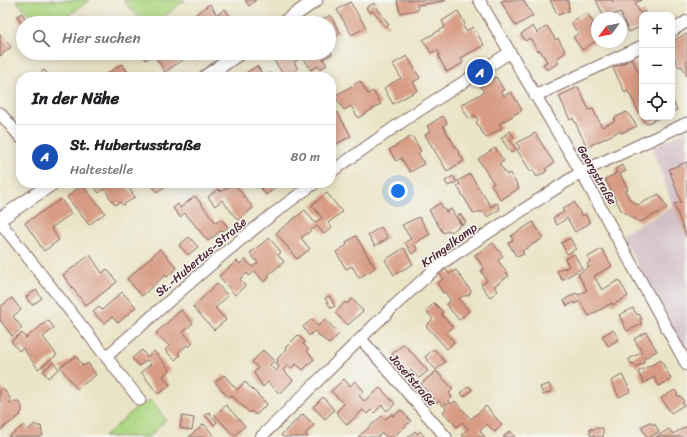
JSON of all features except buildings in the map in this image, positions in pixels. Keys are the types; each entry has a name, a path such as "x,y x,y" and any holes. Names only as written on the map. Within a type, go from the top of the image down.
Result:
{"street":[{"path":"293,16 316,0"},
{"name":"Georgstraße","path":"478,0 581,172 687,365"},
{"path":"675,29 687,21"},
{"path":"535,96 639,47"},
{"path":"336,168 409,117 509,52"},
{"path":"212,72 230,60"},
{"path":"0,113 16,132"},
{"name":"Kringelkamp","path":"261,437 361,339 442,263 581,172 687,123"},
{"path":"46,188 0,221 140,400"},
{"name":"St.-Hubertus-Straße","path":"107,356 199,274 308,188"},
{"name":"Josefstraße","path":"361,339 446,437"}],"shaded area":[{"path":"687,131 687,356 621,234 673,207 653,147"}],"green space":[{"path":"16,0 90,0 68,16 33,16 29,14"},
{"path":"123,0 185,0 165,16 137,16"},
{"path":"151,400 166,420 149,437 104,437 137,407"}],"place":[{"name":"St. Hubertusstraße","path":"480,72"}]}
